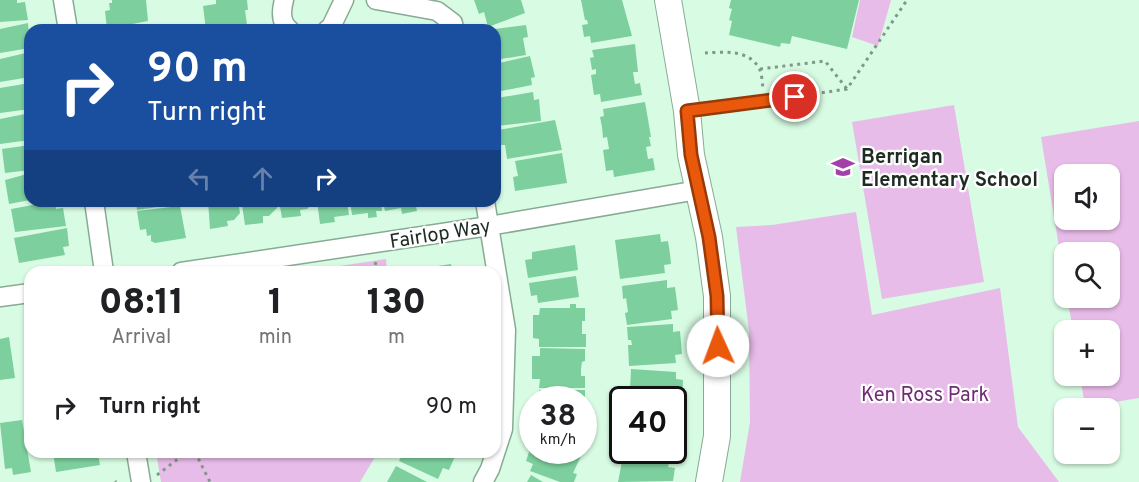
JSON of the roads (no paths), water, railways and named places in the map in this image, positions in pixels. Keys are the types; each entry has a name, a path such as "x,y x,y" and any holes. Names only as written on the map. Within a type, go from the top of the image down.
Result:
{"street":[{"path":"63,0 67,24"},
{"path":"284,0 281,14 285,24"},
{"path":"332,24 344,0"},
{"path":"376,0 438,11 453,24"},
{"path":"668,0 687,111 691,155 709,237 717,296 717,436 709,482"},
{"name":"Fairlop Way","path":"221,266 489,226 698,190"},
{"path":"95,207 103,266"},
{"path":"486,207 496,266"},
{"path":"0,297 24,294"},
{"path":"501,299 506,330 501,432"},
{"path":"139,458 148,480"},
{"path":"483,482 493,458"}],"lane":[{"path":"687,111 795,97"}],"place":[{"name":"Berrigan Elementary School","path":"843,167"}],"park label":[{"name":"Ken Ross Park","path":"925,394"}]}
